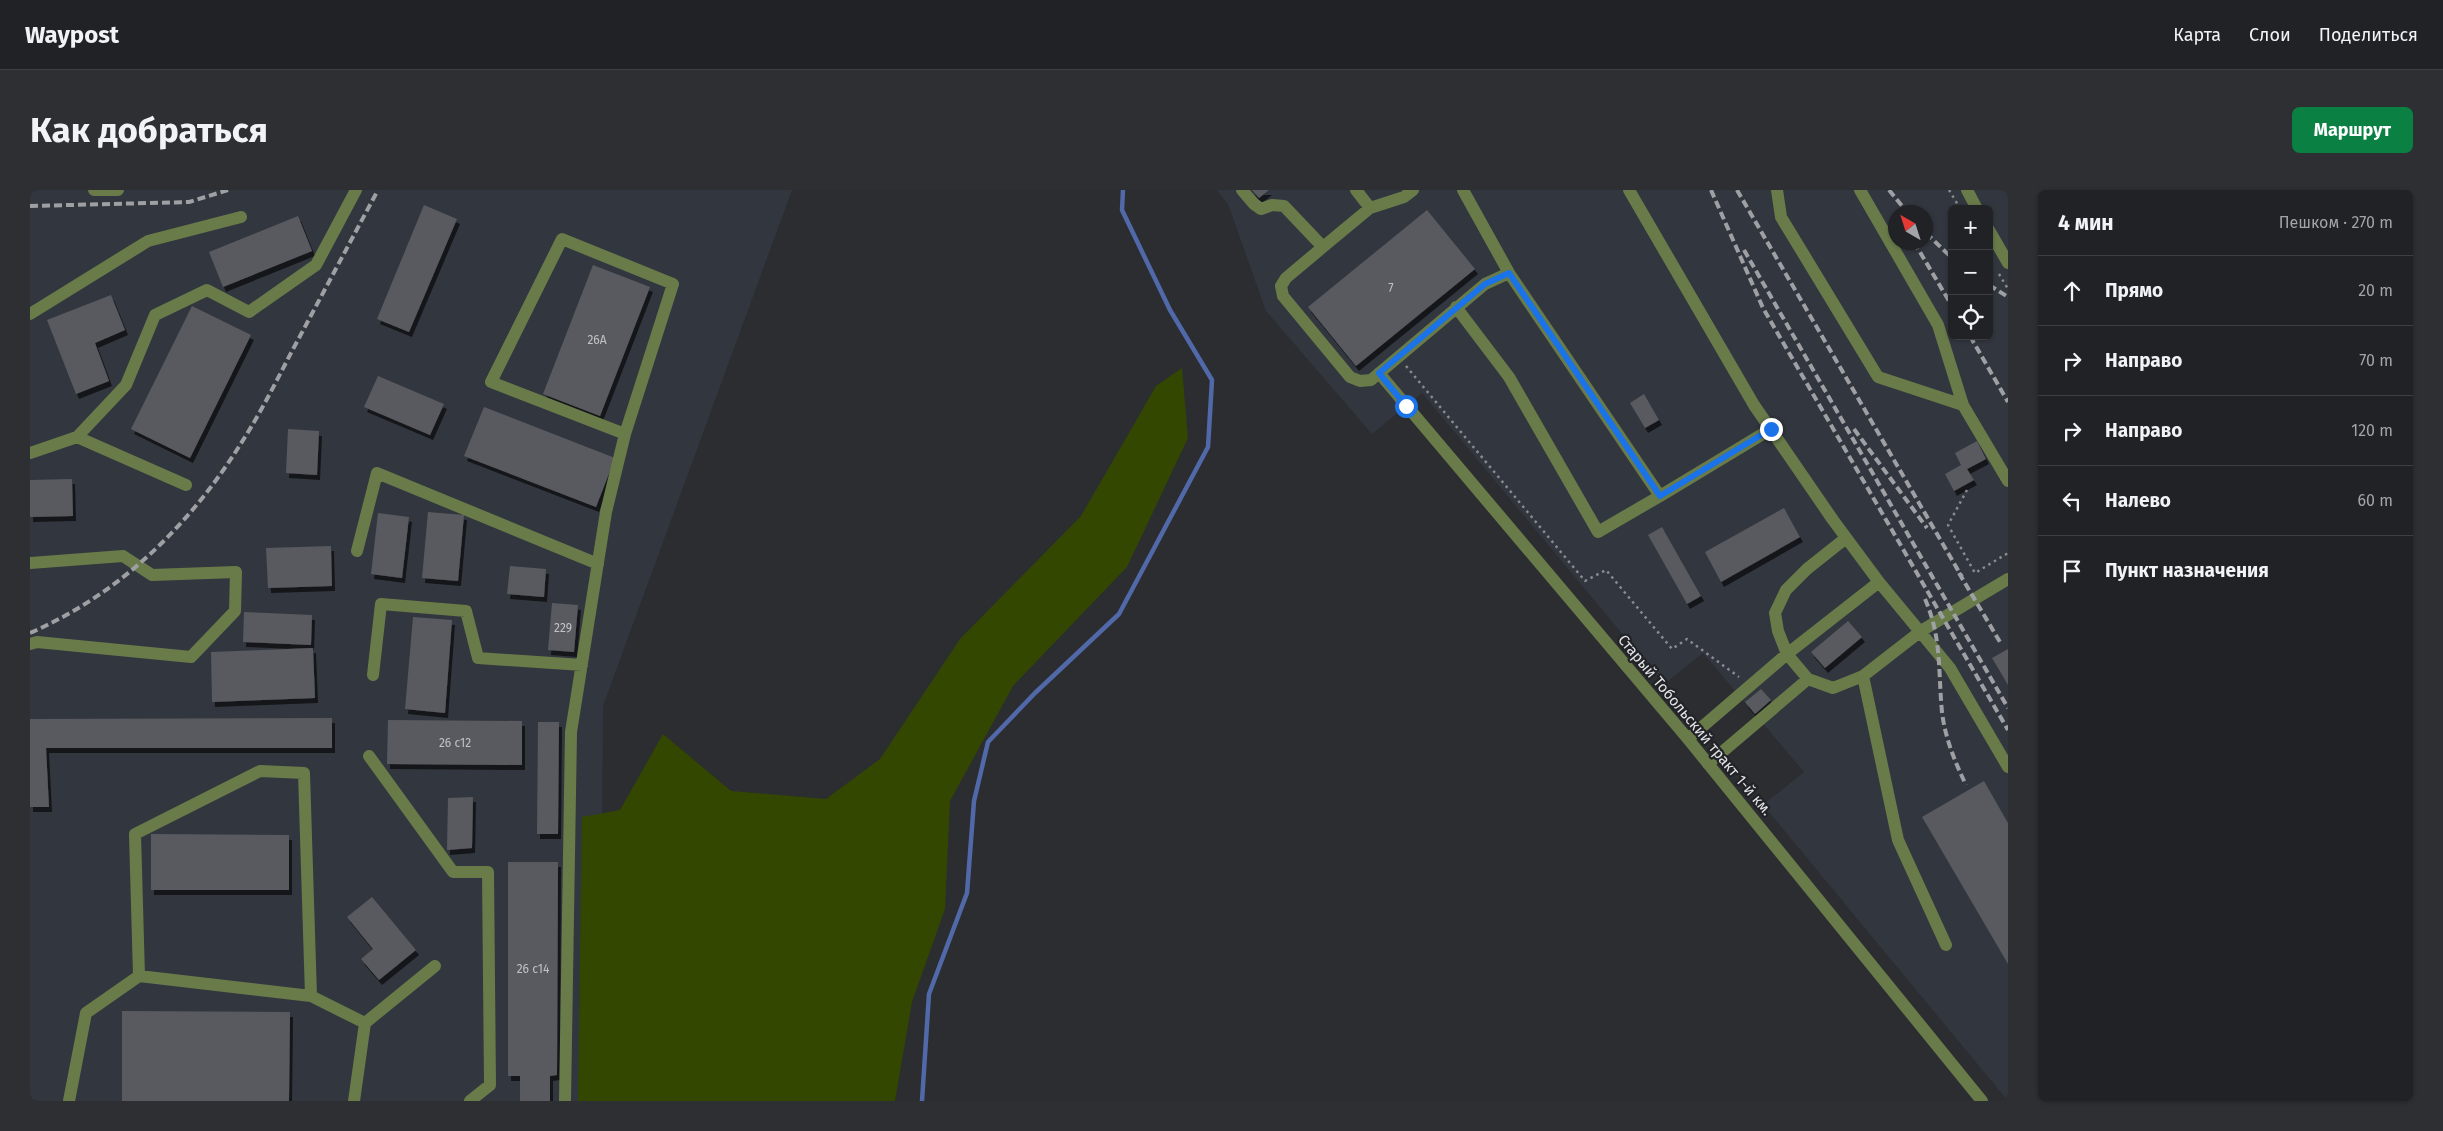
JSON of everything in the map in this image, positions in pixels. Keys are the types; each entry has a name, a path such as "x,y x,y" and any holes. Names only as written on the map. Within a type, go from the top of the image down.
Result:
{"lane":[{"path":"94,190 118,190"},
{"path":"30,453 77,437 126,385 155,315 207,290 249,312 316,265 356,190"},
{"path":"1242,190 1261,209 1272,205 1284,206 1323,247"},
{"path":"1356,190 1370,208"},
{"path":"1413,190 1404,197 1370,208 1286,278 1281,286 1283,296 1350,377 1360,381 1371,380 1485,284 1509,273"},
{"path":"1463,190 1509,273 1660,496"},
{"path":"1629,190 1754,405 1846,538 1879,582 1950,668 2008,767"},
{"path":"1778,190 1781,217 1878,377 1963,405"},
{"path":"1860,190 1938,325 1963,405 2008,481"},
{"path":"1967,190 1975,205"},
{"path":"30,314 148,241 242,217"},
{"path":"1993,237 2008,263"},
{"path":"565,1101 571,732 606,512 625,434 673,284 562,239 491,382 625,434"},
{"path":"1456,307 1509,377 1598,532 1771,429"},
{"name":"Старый Тобольский тракт 1-й км.","path":"1379,373 1688,739 1982,1101"},
{"path":"77,437 186,485"},
{"path":"357,551 377,473 598,564"},
{"path":"1846,538 1807,569 1786,590 1775,613 1778,631 1787,654 1808,679 1832,688 1862,676 1921,631 2008,579"},
{"path":"30,564 124,556 152,575 236,572 235,611 191,657 37,642 30,644"},
{"path":"1688,739 1787,654 1879,582"},
{"path":"373,675 381,604 466,611 478,658 582,665"},
{"path":"1862,676 1898,840 1946,946"},
{"path":"1708,764 1808,679"},
{"path":"369,756 453,872 488,872 490,1085 470,1101"},
{"path":"139,976 135,834 260,771 304,772 311,996"},
{"path":"354,1101 365,1023 435,966"},
{"path":"69,1101 86,1013 139,976 311,996 365,1023"}],"path":[{"path":"1949,190 1958,205"},
{"path":"1399,356 1585,581 1606,570 1672,649 1687,639 1750,685"},
{"path":"1967,490 1948,525 1975,573 2008,553"}],"shaded area":[{"path":"30,190 792,190 603,706 600,1101 30,1101"},
{"path":"1217,190 2008,190 2008,1101 1763,805 1804,772 1703,653 1664,684 1422,393 1372,434 1266,311 1228,204"}],"green space":[{"path":"1182,368 1188,438 1127,567 1013,686 950,801 945,909 912,1002 895,1101 578,1101 582,817 620,810 663,734 731,791 826,799 880,759 960,639 1081,516 1156,386"}],"building":[{"path":"1252,190 1269,190 1259,198"},
{"path":"424,205 457,219 409,332 377,319"},
{"path":"1427,210 1475,269 1356,366 1308,307"},
{"path":"298,216 312,251 223,287 209,252"},
{"path":"593,265 650,287 600,416 543,394"},
{"path":"111,295 125,330 95,343 109,381 76,394 47,320"},
{"path":"192,306 251,335 190,458 131,429"},
{"path":"378,376 444,404 430,435 364,407"},
{"path":"1644,394 1659,420 1645,428 1630,403"},
{"path":"484,407 615,458 596,507 464,456"},
{"path":"288,429 319,431 317,475 286,473"},
{"path":"1977,441 1986,459 1967,469 1974,480 1954,491 1945,474 1961,465 1955,453"},
{"path":"72,479 73,516 30,517 30,480"},
{"path":"1784,508 1800,537 1721,582 1705,552"},
{"path":"428,512 464,515 458,581 422,578"},
{"path":"378,513 409,517 402,578 371,574"},
{"path":"1662,527 1701,596 1687,604 1648,535"},
{"path":"331,546 332,586 268,588 266,548"},
{"path":"510,566 546,569 544,597 507,594"},
{"path":"552,603 578,605 574,652 548,650"},
{"path":"244,612 312,615 311,645 243,642"},
{"path":"413,617 452,620 445,713 405,709"},
{"path":"1848,621 1862,637 1825,668 1811,652"},
{"path":"313,648 315,698 212,702 211,652"},
{"path":"2008,649 2008,685 1992,658"},
{"path":"1761,689 1771,700 1755,714 1745,702"},
{"path":"332,718 332,748 46,748 49,807 30,807 30,719"},
{"path":"388,720 522,721 522,765 387,764"},
{"path":"538,722 559,722 558,834 537,834"},
{"path":"1984,781 2008,823 2008,964 1922,817"},
{"path":"473,797 472,848 447,850 448,798"},
{"path":"151,834 289,835 289,890 151,890"},
{"path":"508,862 558,862 557,1075 550,1076 550,1101 520,1101 520,1076 508,1076"},
{"path":"372,897 416,950 379,980 361,959 373,949 347,917"},
{"path":"122,1011 290,1012 289,1101 122,1101"}],"waterway":[{"path":"922,1101 929,994 967,893 974,801 988,742 1035,693 1119,614 1208,447 1212,380 1170,310 1122,210 1123,190"}],"railway":[{"path":"30,206 189,202 228,190"},
{"path":"30,633 64,617 125,576 178,526 202,498 225,468 245,437 378,190"},
{"path":"1711,190 1763,308 2008,730"},
{"path":"1737,190 1962,577"},
{"path":"1889,190 1901,205"},
{"path":"1933,240 1948,254"},
{"path":"1744,250 2008,708"},
{"path":"1919,250 1948,299"},
{"path":"1993,288 2008,297"},
{"path":"1972,340 2008,402"},
{"path":"1854,429 1927,528"},
{"path":"1959,573 2000,642"},
{"path":"1925,599 1937,641 1945,731 1954,759 1966,785"}],"route":[{"path":"1406,406 1379,373 1485,284 1509,273 1660,496 1771,429"}]}
